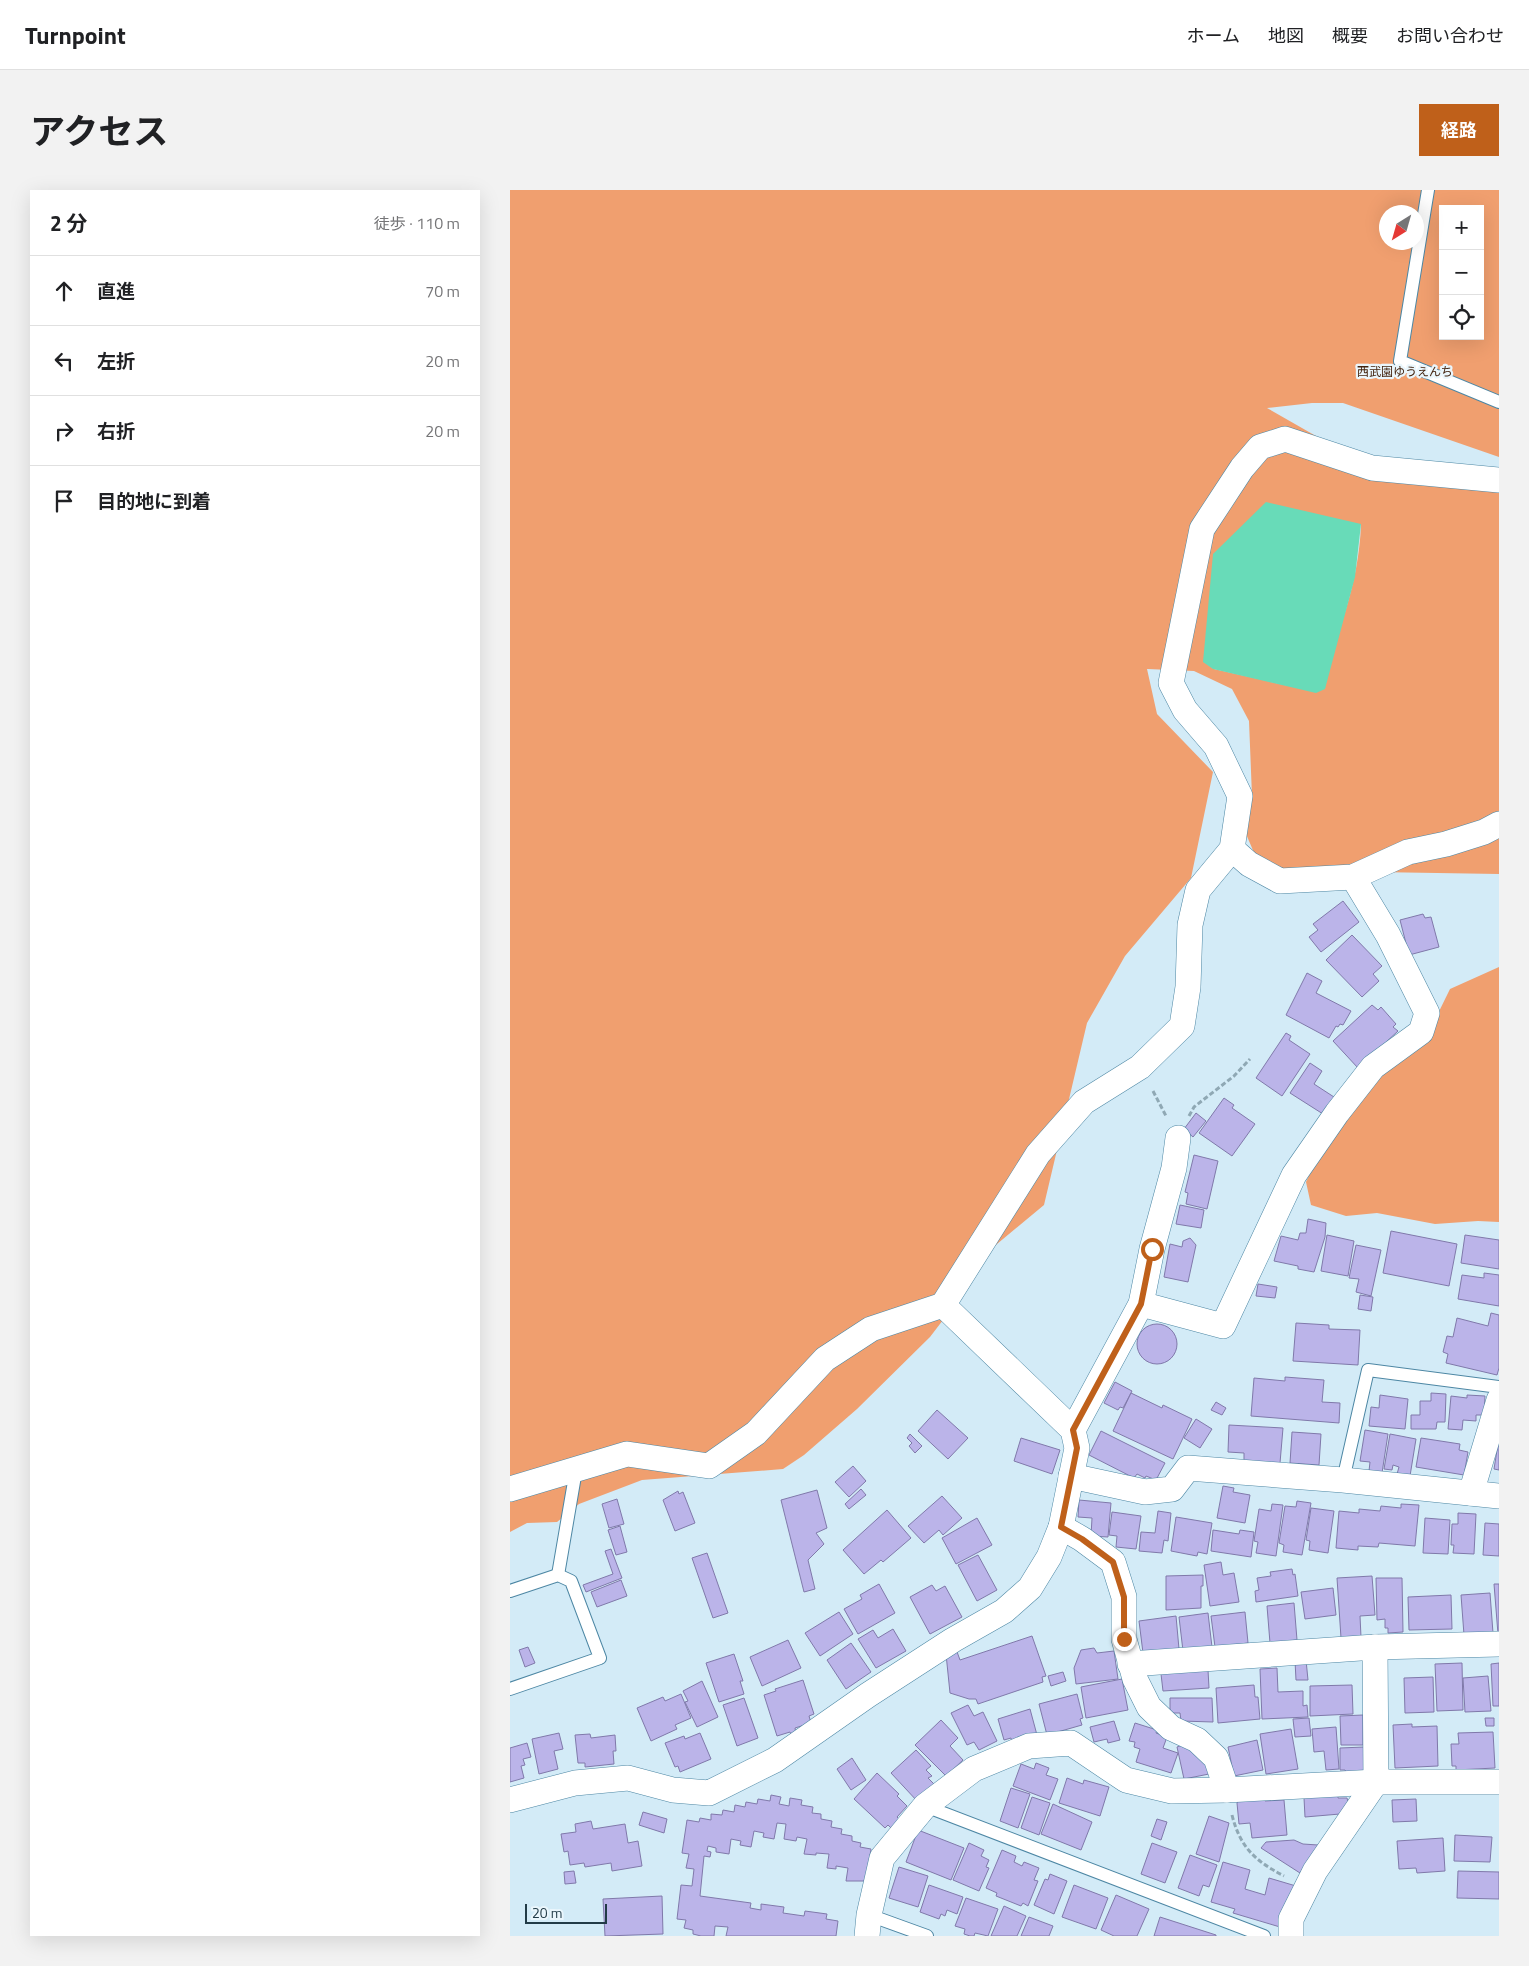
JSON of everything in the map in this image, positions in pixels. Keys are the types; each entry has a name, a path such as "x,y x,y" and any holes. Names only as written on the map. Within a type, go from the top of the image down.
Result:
{"street":[{"path":"510,1489 626,1454 709,1466 756,1433 826,1359 871,1329 943,1305 1038,1154 1084,1102 1140,1067 1182,1026 1188,987 1190,925 1198,890 1232,849 1240,796 1216,746 1185,710 1172,683 1202,529 1242,468 1260,447 1285,439 1372,468 1499,480"},
{"path":"1232,849 1249,864 1280,881 1353,876 1408,852 1446,844 1484,832 1499,824"},
{"path":"1141,1304 1223,1326 1294,1175 1337,1113 1373,1067 1421,1032 1427,1013 1388,935 1353,876"},
{"path":"1073,1430 1141,1304 1152,1249 1174,1168 1178,1138"},
{"path":"510,1800 575,1783 628,1778 673,1790 709,1793 775,1760 883,1685 953,1640 1004,1611 1030,1588 1049,1557 1061,1527 1077,1448 1073,1430 943,1305"},
{"path":"1471,1493 1499,1400"},
{"path":"1071,1476 1145,1492 1172,1489 1188,1468 1343,1480 1499,1496"},
{"path":"1061,1527 1082,1539 1113,1562 1124,1597 1124,1639 1130,1664 1149,1706 1171,1728 1197,1740 1216,1758 1227,1790"},
{"path":"1130,1664 1375,1647 1499,1644"},
{"path":"1291,1936 1291,1919 1315,1872 1376,1782 1375,1647"},
{"path":"868,1925 882,1858 926,1806 974,1769 1030,1746 1071,1743 1126,1780 1172,1791 1376,1782 1499,1782"}],"lane":[{"path":"1428,190 1400,361 1499,402"},
{"path":"1343,1480 1368,1370 1499,1387"},
{"path":"558,1574 576,1470"},
{"path":"510,1591 558,1574 571,1581 600,1658 510,1689"},
{"path":"926,1806 1264,1936"},
{"path":"868,1925 927,1936"}],"path":[{"path":"1178,1138 1194,1107 1234,1076 1250,1058"},
{"path":"1140,1067 1178,1138"},
{"path":"1227,1790 1233,1818 1246,1849 1267,1867 1307,1887"}],"green space":[{"name":"西武園ゆうえんち","path":"510,190 1499,190 1499,457 1343,403 1312,403 1267,408 1372,468 1499,484 1499,874 1375,872 1291,879 1255,855 1243,827 1252,796 1249,721 1232,689 1194,671 1147,669 1157,714 1213,772 1191,878 1125,956 1087,1023 1044,1205 985,1254 956,1303 930,1337 857,1409 804,1455 783,1469 642,1480 579,1504 557,1522 527,1523 510,1532","holes":["1361,524 1356,568 1346,610 1316,692 1214,669 1204,662"]},
{"path":"1499,967 1499,1222 1478,1221 1435,1224 1377,1213 1346,1216 1311,1205 1306,1182 1323,1145 1372,1082 1426,1038 1450,989"}],"shaded area":[{"path":"1266,502 1361,524 1355,577 1325,689 1316,693 1213,669 1203,662 1213,554"}],"building":[{"path":"1343,901 1359,922 1321,952 1309,937 1318,930 1313,924"},
{"path":"1423,914 1425,918 1431,917 1439,947 1409,955 1400,920"},
{"path":"1352,935 1382,966 1373,974 1379,981 1362,997 1326,960"},
{"path":"1307,973 1322,981 1316,993 1351,1011 1343,1025 1336,1026 1329,1038 1286,1015"},
{"path":"1372,1005 1378,1010 1381,1007 1396,1024 1393,1027 1398,1031 1358,1068 1333,1041"},
{"path":"1286,1033 1291,1036 1289,1040 1310,1054 1282,1096 1256,1078"},
{"path":"1310,1063 1322,1071 1314,1084 1334,1097 1323,1114 1290,1093"},
{"path":"1224,1098 1234,1105 1232,1108 1255,1124 1232,1156 1199,1133"},
{"path":"1196,1113 1206,1121 1193,1137 1184,1129"},
{"path":"1194,1155 1218,1161 1207,1209 1186,1204 1188,1193 1185,1192"},
{"path":"1180,1205 1204,1210 1201,1228 1176,1224"},
{"path":"1308,1219 1326,1223 1325,1237 1314,1272 1298,1269 1298,1266 1274,1261 1281,1236 1298,1240 1300,1233 1306,1233"},
{"path":"1391,1231 1457,1244 1449,1286 1383,1273"},
{"path":"1327,1235 1354,1241 1348,1276 1321,1271"},
{"path":"1465,1235 1499,1240 1499,1269 1461,1263"},
{"path":"1190,1238 1196,1245 1188,1282 1164,1277 1170,1244 1182,1247 1183,1241"},
{"path":"1356,1245 1381,1250 1371,1296 1356,1292 1359,1279 1349,1278"},
{"path":"1484,1273 1499,1275 1499,1306 1458,1299 1462,1275 1484,1278"},
{"path":"1258,1284 1277,1287 1275,1298 1256,1296"},
{"path":"1360,1295 1373,1297 1371,1311 1358,1309"},
{"path":"1491,1313 1499,1315 1499,1368 1497,1375 1446,1363 1448,1354 1443,1352 1447,1336 1453,1337 1457,1318 1488,1326"},
{"path":"1296,1323 1329,1325 1329,1329 1360,1330 1358,1365 1293,1361"},
{"path":"1157,1324 1171,1330 1177,1344 1171,1358 1157,1364 1143,1358 1137,1344 1143,1330"},
{"path":"1285,1377 1324,1380 1322,1402 1340,1403 1339,1423 1251,1416 1254,1378 1285,1381"},
{"path":"1115,1382 1132,1391 1123,1408 1120,1407 1118,1410 1104,1403"},
{"path":"1131,1393 1162,1408 1163,1405 1192,1419 1173,1459 1113,1431"},
{"path":"1431,1393 1446,1394 1445,1422 1437,1422 1436,1429 1411,1429 1411,1415 1420,1415 1420,1401 1431,1401"},
{"path":"1380,1395 1408,1399 1405,1429 1369,1426 1371,1407 1379,1408"},
{"path":"1467,1395 1485,1396 1484,1415 1476,1415 1476,1421 1463,1420 1462,1430 1448,1429 1451,1396 1467,1398"},
{"path":"1216,1402 1226,1408 1222,1415 1211,1410"},
{"path":"937,1410 968,1438 948,1459 918,1431"},
{"path":"1196,1419 1212,1429 1200,1448 1184,1438"},
{"path":"1229,1425 1283,1428 1280,1463 1244,1461 1244,1453 1228,1452"},
{"path":"1365,1430 1388,1434 1382,1473 1369,1471 1370,1462 1360,1461"},
{"path":"1101,1431 1165,1463 1156,1480 1137,1474 1134,1478 1089,1455"},
{"path":"1292,1432 1321,1434 1319,1465 1290,1463"},
{"path":"910,1434 922,1446 915,1453 909,1446 912,1443 907,1438"},
{"path":"1390,1434 1416,1439 1410,1476 1397,1474 1399,1467 1393,1465 1392,1470 1384,1469"},
{"path":"1021,1438 1060,1450 1052,1474 1014,1461"},
{"path":"1421,1438 1460,1444 1459,1450 1468,1452 1464,1475 1416,1467"},
{"path":"1499,1438 1499,1470 1494,1469"},
{"path":"853,1466 866,1481 849,1497 835,1482"},
{"path":"1223,1486 1234,1488 1233,1492 1250,1495 1245,1523 1217,1518"},
{"path":"861,1489 866,1495 849,1509 845,1504"},
{"path":"817,1490 827,1528 816,1533 824,1544 808,1560 815,1589 804,1592 781,1500"},
{"path":"678,1491 679,1494 683,1492 695,1523 675,1531 663,1500"},
{"path":"942,1496 962,1518 943,1535 939,1530 924,1543 908,1526"},
{"path":"617,1499 624,1524 609,1528 602,1504"},
{"path":"1079,1500 1111,1503 1108,1537 1091,1536 1092,1518 1078,1517"},
{"path":"1297,1501 1311,1503 1302,1555 1283,1552 1284,1545 1279,1543 1285,1506 1296,1507"},
{"path":"1272,1504 1283,1505 1276,1556 1256,1553 1258,1542 1254,1541 1259,1509 1271,1511"},
{"path":"1401,1504 1419,1505 1415,1546 1379,1543 1378,1547 1358,1546 1358,1550 1336,1548 1339,1511 1359,1513 1359,1509 1380,1511 1381,1506 1401,1508"},
{"path":"1311,1508 1334,1511 1328,1553 1309,1550 1310,1541 1306,1540"},
{"path":"887,1510 911,1538 883,1562 881,1560 864,1574 843,1550"},
{"path":"1158,1511 1171,1513 1168,1541 1164,1540 1162,1553 1139,1551 1141,1532 1155,1533"},
{"path":"1112,1512 1141,1516 1136,1549 1116,1547 1117,1536 1109,1535"},
{"path":"1458,1513 1476,1514 1474,1554 1453,1553 1454,1545 1451,1545 1452,1524 1458,1524"},
{"path":"1176,1517 1212,1523 1207,1554 1198,1552 1197,1556 1171,1551"},
{"path":"977,1518 992,1545 956,1564 942,1538"},
{"path":"1425,1518 1450,1520 1448,1554 1423,1553"},
{"path":"1485,1523 1499,1524 1499,1556 1483,1555"},
{"path":"620,1526 627,1552 616,1555 608,1530"},
{"path":"1213,1530 1239,1534 1240,1530 1254,1532 1251,1557 1211,1551"},
{"path":"611,1549 622,1578 586,1592 583,1585 613,1574 605,1551"},
{"path":"707,1553 728,1613 713,1618 692,1558"},
{"path":"978,1555 997,1590 977,1601 958,1565"},
{"path":"1221,1562 1223,1575 1234,1573 1239,1602 1210,1606 1204,1565"},
{"path":"1292,1569 1293,1575 1295,1574 1298,1596 1256,1602 1255,1591 1259,1590 1257,1578 1271,1576 1270,1572"},
{"path":"1203,1575 1201,1608 1166,1610 1166,1576"},
{"path":"1372,1576 1375,1615 1360,1616 1361,1637 1341,1638 1337,1578"},
{"path":"1376,1578 1402,1578 1403,1632 1388,1633 1388,1628 1385,1628 1385,1619 1377,1620"},
{"path":"621,1580 627,1596 597,1607 591,1592"},
{"path":"879,1584 895,1613 858,1634 844,1609 862,1599 860,1595"},
{"path":"1494,1584 1499,1584 1499,1634 1498,1634"},
{"path":"932,1585 936,1591 945,1586 962,1617 930,1634 910,1597"},
{"path":"1333,1588 1336,1615 1305,1619 1301,1592"},
{"path":"1490,1593 1493,1633 1464,1635 1461,1595"},
{"path":"1451,1595 1452,1629 1409,1630 1408,1597"},
{"path":"1294,1603 1297,1640 1270,1643 1267,1606"},
{"path":"839,1612 853,1634 820,1656 805,1633"},
{"path":"1245,1612 1248,1643 1215,1647 1211,1616"},
{"path":"1208,1613 1212,1647 1183,1651 1179,1617"},
{"path":"1176,1616 1179,1649 1143,1653 1139,1621"},
{"path":"893,1629 906,1651 876,1668 858,1639 873,1630 878,1638"},
{"path":"1032,1636 1046,1676 1042,1677 1043,1682 978,1704 976,1699 969,1699 950,1693 946,1654 956,1649 960,1660"},
{"path":"788,1640 801,1668 762,1686 750,1657"},
{"path":"851,1643 871,1672 846,1689 827,1660"},
{"path":"528,1647 535,1663 525,1667 519,1650"},
{"path":"1094,1648 1097,1653 1114,1651 1118,1679 1076,1684 1074,1668 1081,1650"},
{"path":"734,1654 743,1681 740,1681 744,1694 719,1702 706,1663"},
{"path":"1306,1660 1308,1680 1296,1680 1295,1661"},
{"path":"1462,1663 1463,1710 1437,1711 1435,1664"},
{"path":"1499,1663 1499,1706 1493,1706 1491,1664"},
{"path":"1277,1668 1278,1692 1303,1691 1303,1706 1307,1705 1308,1717 1262,1719 1260,1669"},
{"path":"1208,1670 1209,1688 1163,1691 1161,1674"},
{"path":"1063,1672 1066,1681 1051,1686 1048,1676"},
{"path":"1488,1676 1491,1711 1465,1712 1463,1678"},
{"path":"1433,1677 1434,1712 1405,1713 1404,1678"},
{"path":"1122,1679 1128,1710 1086,1718 1081,1687"},
{"path":"803,1680 814,1714 809,1716 811,1723 795,1728 796,1734 791,1735 790,1732 777,1736 764,1695 776,1691 775,1689"},
{"path":"702,1681 718,1717 697,1727 685,1702 688,1701 683,1691"},
{"path":"1254,1685 1255,1697 1258,1697 1260,1719 1218,1723 1216,1688"},
{"path":"1352,1685 1353,1714 1310,1716 1310,1686"},
{"path":"681,1694 691,1718 675,1725 677,1729 651,1741 637,1708 663,1697 665,1701"},
{"path":"1077,1694 1083,1718 1080,1719 1082,1725 1047,1735 1039,1704"},
{"path":"744,1698 758,1738 737,1746 723,1705"},
{"path":"1170,1698 1212,1698 1213,1722 1181,1721 1180,1713 1170,1713"},
{"path":"968,1705 974,1716 983,1712 997,1741 979,1750 974,1742 967,1745 951,1713"},
{"path":"1030,1709 1037,1735 1012,1743 1011,1738 1004,1740 998,1719"},
{"path":"1363,1715 1363,1745 1341,1745 1340,1716"},
{"path":"1309,1718 1311,1736 1295,1737 1293,1719"},
{"path":"1485,1718 1494,1718 1494,1726 1486,1726"},
{"path":"941,1720 958,1738 950,1746 963,1760 946,1776 915,1745"},
{"path":"1114,1721 1120,1740 1108,1743 1107,1739 1094,1742 1090,1727"},
{"path":"1135,1723 1157,1730 1156,1733 1167,1737 1163,1748 1178,1753 1171,1773 1136,1762 1140,1749 1134,1747 1135,1742 1129,1741"},
{"path":"1412,1724 1412,1727 1437,1726 1438,1766 1395,1768 1393,1725"},
{"path":"1336,1727 1339,1769 1326,1770 1324,1751 1314,1752 1312,1729"},
{"path":"1291,1729 1298,1769 1266,1774 1260,1734"},
{"path":"1493,1732 1495,1768 1456,1770 1456,1766 1452,1766 1451,1744 1459,1744 1458,1733"},
{"path":"559,1733 563,1749 554,1751 558,1769 539,1774 532,1739"},
{"path":"700,1733 711,1759 680,1772 678,1766 675,1767 665,1743 684,1736 685,1739"},
{"path":"590,1734 591,1738 615,1735 616,1751 613,1751 614,1764 585,1767 585,1763 578,1763 575,1735"},
{"path":"1257,1740 1263,1770 1234,1776 1228,1747"},
{"path":"527,1743 531,1757 523,1759 525,1765 521,1766 524,1778 510,1782 510,1748"},
{"path":"1187,1743 1205,1757 1209,1774 1184,1779 1177,1747"},
{"path":"1364,1747 1364,1772 1340,1770 1340,1748"},
{"path":"916,1750 931,1766 926,1770 932,1776 928,1778 935,1785 918,1802 891,1773"},
{"path":"852,1758 866,1780 851,1790 837,1769"},
{"path":"1036,1763 1049,1768 1046,1775 1058,1779 1050,1800 1013,1786 1021,1764 1034,1769"},
{"path":"877,1773 899,1794 897,1796 907,1806 897,1817 901,1821 893,1830 888,1825 885,1828 854,1799"},
{"path":"1067,1778 1083,1784 1084,1780 1109,1787 1100,1816 1059,1803"},
{"path":"1011,1788 1030,1794 1018,1828 1000,1821"},
{"path":"771,1795 781,1797 779,1804 789,1806 790,1798 802,1800 801,1805 813,1807 812,1813 821,1814 821,1819 832,1821 831,1827 842,1829 841,1834 852,1836 852,1841 861,1843 860,1847 871,1849 866,1881 846,1881 848,1868 836,1866 836,1869 827,1868 829,1854 804,1854 807,1839 797,1837 796,1841 784,1839 786,1824 777,1823 774,1839 763,1837 764,1833 754,1831 751,1847 740,1845 741,1841 731,1839 729,1854 716,1852 716,1848 708,1846 707,1851 711,1852 710,1857 704,1856 700,1896 751,1903 750,1908 761,1910 761,1904 784,1907 783,1913 804,1916 805,1911 827,1914 826,1919 838,1921 836,1936 726,1936 728,1927 715,1926 714,1936 693,1934 693,1930 684,1928 686,1920 677,1919 681,1885 692,1886 694,1869 686,1868 689,1854 682,1853 687,1820 699,1822 700,1818 711,1820 711,1814 722,1815 723,1810 734,1812 735,1805 745,1807 746,1802 757,1804 758,1799 770,1801"},
{"path":"1338,1795 1338,1798 1347,1798 1348,1802 1340,1814 1305,1817 1304,1798"},
{"path":"1265,1796 1265,1801 1284,1800 1287,1835 1252,1838 1250,1823 1239,1824 1237,1803 1239,1798"},
{"path":"1032,1797 1050,1803 1039,1835 1021,1828"},
{"path":"1416,1799 1417,1821 1393,1822 1392,1800"},
{"path":"1053,1804 1092,1822 1081,1850 1041,1834"},
{"path":"643,1812 667,1819 664,1833 639,1825"},
{"path":"1209,1816 1229,1823 1219,1862 1196,1854"},
{"path":"1157,1819 1167,1822 1161,1840 1151,1836"},
{"path":"591,1821 593,1829 625,1824 628,1843 638,1841 642,1866 612,1871 611,1863 585,1867 584,1863 570,1865 568,1851 564,1852 561,1834 576,1832 575,1824"},
{"path":"918,1830 964,1848 951,1880 906,1862"},
{"path":"1455,1835 1492,1837 1490,1862 1454,1861"},
{"path":"1443,1838 1445,1871 1417,1873 1416,1868 1399,1869 1397,1841"},
{"path":"1294,1840 1303,1844 1318,1845 1300,1873 1261,1848 1266,1842"},
{"path":"969,1843 984,1850 981,1856 989,1860 986,1867 989,1868 979,1891 953,1880"},
{"path":"1152,1843 1177,1852 1165,1883 1141,1874"},
{"path":"1002,1850 1016,1856 1014,1862 1022,1866 1024,1862 1039,1868 1034,1880 1038,1881 1028,1906 1023,1903 1021,1906 996,1896 997,1893 986,1888"},
{"path":"1190,1855 1217,1865 1209,1887 1203,1885 1199,1896 1178,1888"},
{"path":"1223,1862 1250,1870 1245,1889 1265,1895 1269,1878 1296,1886 1280,1927 1233,1913 1235,1909 1211,1902"},
{"path":"899,1867 928,1876 918,1907 889,1898"},
{"path":"574,1871 576,1883 565,1884 564,1872"},
{"path":"1458,1871 1499,1872 1499,1899 1457,1898"},
{"path":"1050,1874 1067,1881 1054,1914 1034,1905 1045,1879 1048,1880"},
{"path":"929,1885 963,1897 957,1914 947,1910 945,1916 941,1914 939,1919 920,1912"},
{"path":"1074,1885 1108,1898 1096,1929 1062,1917"},
{"path":"1116,1895 1149,1909 1137,1936 1114,1936 1101,1930"},
{"path":"662,1896 663,1934 605,1936 603,1899"},
{"path":"966,1898 998,1909 988,1936 975,1933 974,1936 970,1936 964,1934 965,1929 955,1926"},
{"path":"1004,1906 1026,1916 1017,1936 991,1936"},
{"path":"1029,1917 1053,1926 1049,1936 1021,1936"},
{"path":"1160,1917 1216,1935 1216,1936 1154,1936"}],"route":[{"path":"1124,1639 1124,1597 1113,1562 1082,1539 1061,1527 1077,1448 1073,1430 1141,1304 1152,1249"}]}
